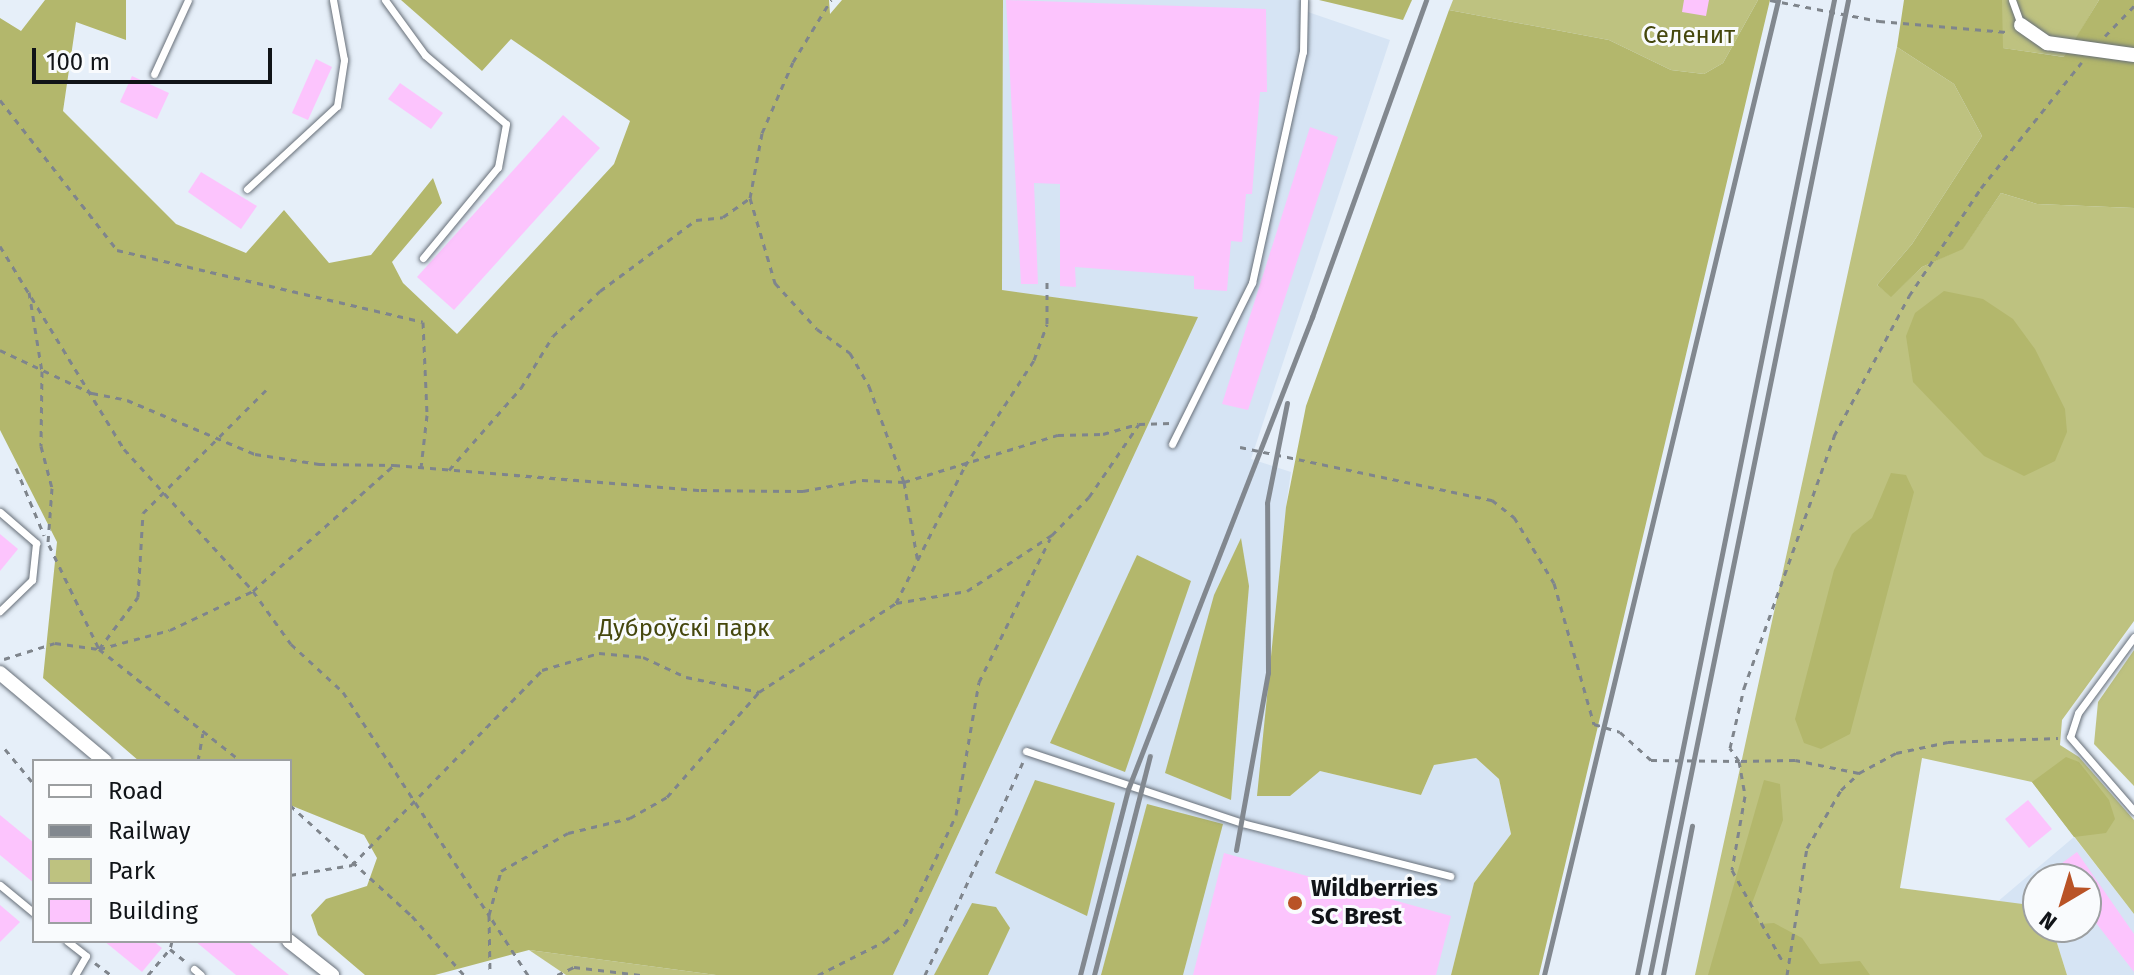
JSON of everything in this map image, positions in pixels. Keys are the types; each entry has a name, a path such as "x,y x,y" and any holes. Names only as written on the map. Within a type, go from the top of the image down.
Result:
{"street":[{"path":"2021,25 2047,43 2134,55"},
{"path":"0,673 103,759"},
{"path":"292,943 332,975"}],"lane":[{"path":"154,74 188,0"},
{"path":"247,189 337,106 344,60 333,0"},
{"path":"385,0 425,55 506,124 498,167 423,258"},
{"path":"1172,444 1186,423 1252,283 1303,52 1304,0"},
{"path":"2012,0 2021,25"},
{"path":"0,512 36,543 32,580 0,611"},
{"path":"2134,637 2078,713 2070,737 2134,811"},
{"path":"1027,751 1228,819 1450,876"},
{"path":"0,885 32,911"},
{"path":"70,943 86,956 75,975"}],"path":[{"path":"831,0 793,62 762,133 750,198 775,283 817,329 850,353 869,386 904,482 918,563"},
{"path":"1770,0 1983,34 2021,25"},
{"path":"1787,975 1784,964 1732,870 1745,796 1739,761 1730,748 1744,688 1834,436 1909,296 1981,188 2092,49 2134,6"},
{"path":"0,100 117,250 423,322 427,415 421,468"},
{"path":"449,470 521,388 553,336 600,291 696,220 723,217 750,198"},
{"path":"0,246 92,393 159,492 253,591 291,644 343,692 528,975"},
{"path":"896,603 965,466 1034,360 1047,324 1047,280"},
{"path":"29,289 42,371 41,446 52,488 48,543"},
{"path":"0,350 92,393 127,400 255,454 319,464 394,465 701,490 803,491 862,480 904,482 965,466 1058,435 1103,434 1139,424 1186,423"},
{"path":"99,649 138,597 143,513 159,492 213,437 266,390"},
{"path":"490,975 489,915 501,871 568,833 630,818 667,797 759,692 896,603 967,591 1052,535 1089,497 1139,424"},
{"path":"1240,447 1492,500 1514,517 1554,583 1594,724 1620,732 1639,755 1651,760 1795,760 1859,773"},
{"path":"0,660 55,643 99,649 170,630 253,591 394,465"},
{"path":"16,468 99,649 238,759"},
{"path":"818,975 885,941 905,924 956,815 979,682 1052,535"},
{"path":"292,875 352,865 542,670 599,653 643,657 686,677 759,692"},
{"path":"198,759 204,732"},
{"path":"1784,964 1807,848 1841,790 1859,773 1896,753 1948,742 2070,737"},
{"path":"5,749 32,782"},
{"path":"925,975 1027,751"},
{"path":"292,807 352,865 412,916 464,975"},
{"path":"148,975 172,943"},
{"path":"170,949 197,972"},
{"path":"86,956 111,975"},
{"path":"557,975 574,967 641,975"}],"shaded area":[{"path":"1003,0 1304,0 1308,12 1390,40 1251,459 1291,472 1286,507 1290,796 1320,771 1421,795 1434,765 1476,758 1499,779 1511,834 1474,883 1451,975 893,975 1197,317 1002,291"},
{"path":"2074,837 2094,863 2043,863"},
{"path":"2102,873 2134,914 2134,975 2067,975 2057,943 2102,943"},
{"path":"2022,881 2022,905 1996,903"}],"green space":[{"name":"Дуброўскі парк","path":"45,0 126,0 126,40 76,22 63,111 176,224 246,253 284,210 329,263 371,255 433,178 442,203 392,262 403,283 457,334 614,164 630,121 511,39 482,71 401,0 829,0 830,14 842,0 1003,0 1002,290 1198,317 893,975 716,975 529,950 435,975 365,975 318,935 311,915 326,899 367,886 377,858 364,835 292,806 292,759 137,759 43,678 57,542 0,430 0,18 21,31"},
{"path":"1319,0 1412,0 1403,20"},
{"name":"Селенит","path":"1453,0 1758,0 1723,63 1704,74 1671,70 1609,40 1449,10"},
{"path":"1758,0 1770,0 1539,975 1451,975 1474,883 1511,834 1499,779 1476,758 1434,765 1421,795 1320,771 1290,796 1257,796 1286,507 1306,406 1449,10 1609,40 1671,70 1704,74 1723,63"},
{"path":"1904,0 2002,0 2003,48 2064,57 2099,0 2134,0 2134,208 2037,204 2001,193 1963,249 1922,267 1891,297 1877,285 1912,244 1982,136 1954,84 1897,47"},
{"path":"2002,0 2099,0 2065,57 2002,48"},
{"path":"1897,47 1954,84 1982,136 1912,244 1877,285 1891,296 1922,267 1963,248 2001,193 2037,204 2134,208 2134,621 2062,720 2060,745 2079,757 2134,820 2134,914 2102,873 2102,863 2095,863 2032,782 1922,758 1900,888 2022,904 2022,943 2057,943 2067,975 1695,975"},
{"path":"1944,291 1983,299 2013,319 2035,349 2065,409 2067,432 2055,461 2024,476 1984,456 1913,382 1906,336 1915,313"},
{"path":"1891,473 1906,475 1914,492 1850,734 1821,749 1804,743 1795,719 1834,570 1852,534 1872,518"},
{"path":"1241,538 1249,586 1231,800 1165,773 1214,595"},
{"path":"1137,555 1191,581 1125,772 1050,743"},
{"path":"2134,650 2134,786 2094,744 2098,702"},
{"path":"2066,757 2079,762 2109,800 2115,819 2106,833 2074,837 2032,782"},
{"path":"1035,780 1115,803 1087,916 995,873"},
{"path":"1764,780 1780,784 1783,820 1751,906 1760,924 1774,923 1802,938 1820,964 1860,961 1870,975 1708,975"},
{"path":"1147,804 1223,824 1183,975 1101,975"},
{"path":"972,903 996,907 1010,928 988,975 934,975"},
{"path":"529,950 716,975 566,975"}],"building":[{"path":"1006,0 1266,9 1267,92 1260,92 1252,194 1246,194 1242,242 1231,241 1227,291 1194,289 1194,276 1075,267 1076,287 1060,286 1060,184 1034,183 1038,284 1021,284"},
{"path":"1684,0 1709,0 1706,16 1682,12"},
{"path":"316,59 332,67 308,120 292,113"},
{"path":"132,76 169,93 157,119 120,102"},
{"path":"400,83 443,113 431,129 388,99"},
{"path":"563,115 600,148 454,310 417,277"},
{"path":"1310,127 1338,137 1248,410 1222,404"},
{"path":"201,172 257,206 241,229 188,192"},
{"path":"0,534 18,549 0,571"},
{"path":"2028,800 2052,829 2029,848 2005,819"},
{"path":"0,815 32,841 32,881 0,855"},
{"path":"2077,852 2085,863 2062,863"},
{"path":"1224,853 1451,916 1436,975 1193,975"},
{"path":"2102,888 2134,934 2134,972 2102,931"},
{"path":"0,905 20,922 0,942"},
{"path":"106,943 156,943 162,948 142,972"},
{"path":"197,943 249,943 289,975 236,975"}],"railway":[{"path":"1080,975 1128,789 1312,317 1426,0"},
{"path":"1544,975 1778,0"},
{"path":"1637,975 1834,0"},
{"path":"1650,975 1848,0"},
{"path":"1236,850 1268,673 1267,503 1287,403"},
{"path":"1094,975 1150,756"},
{"path":"1663,975 1692,826"}],"place":[{"name":"Wildberries SC Brest","path":"1295,903"}]}
